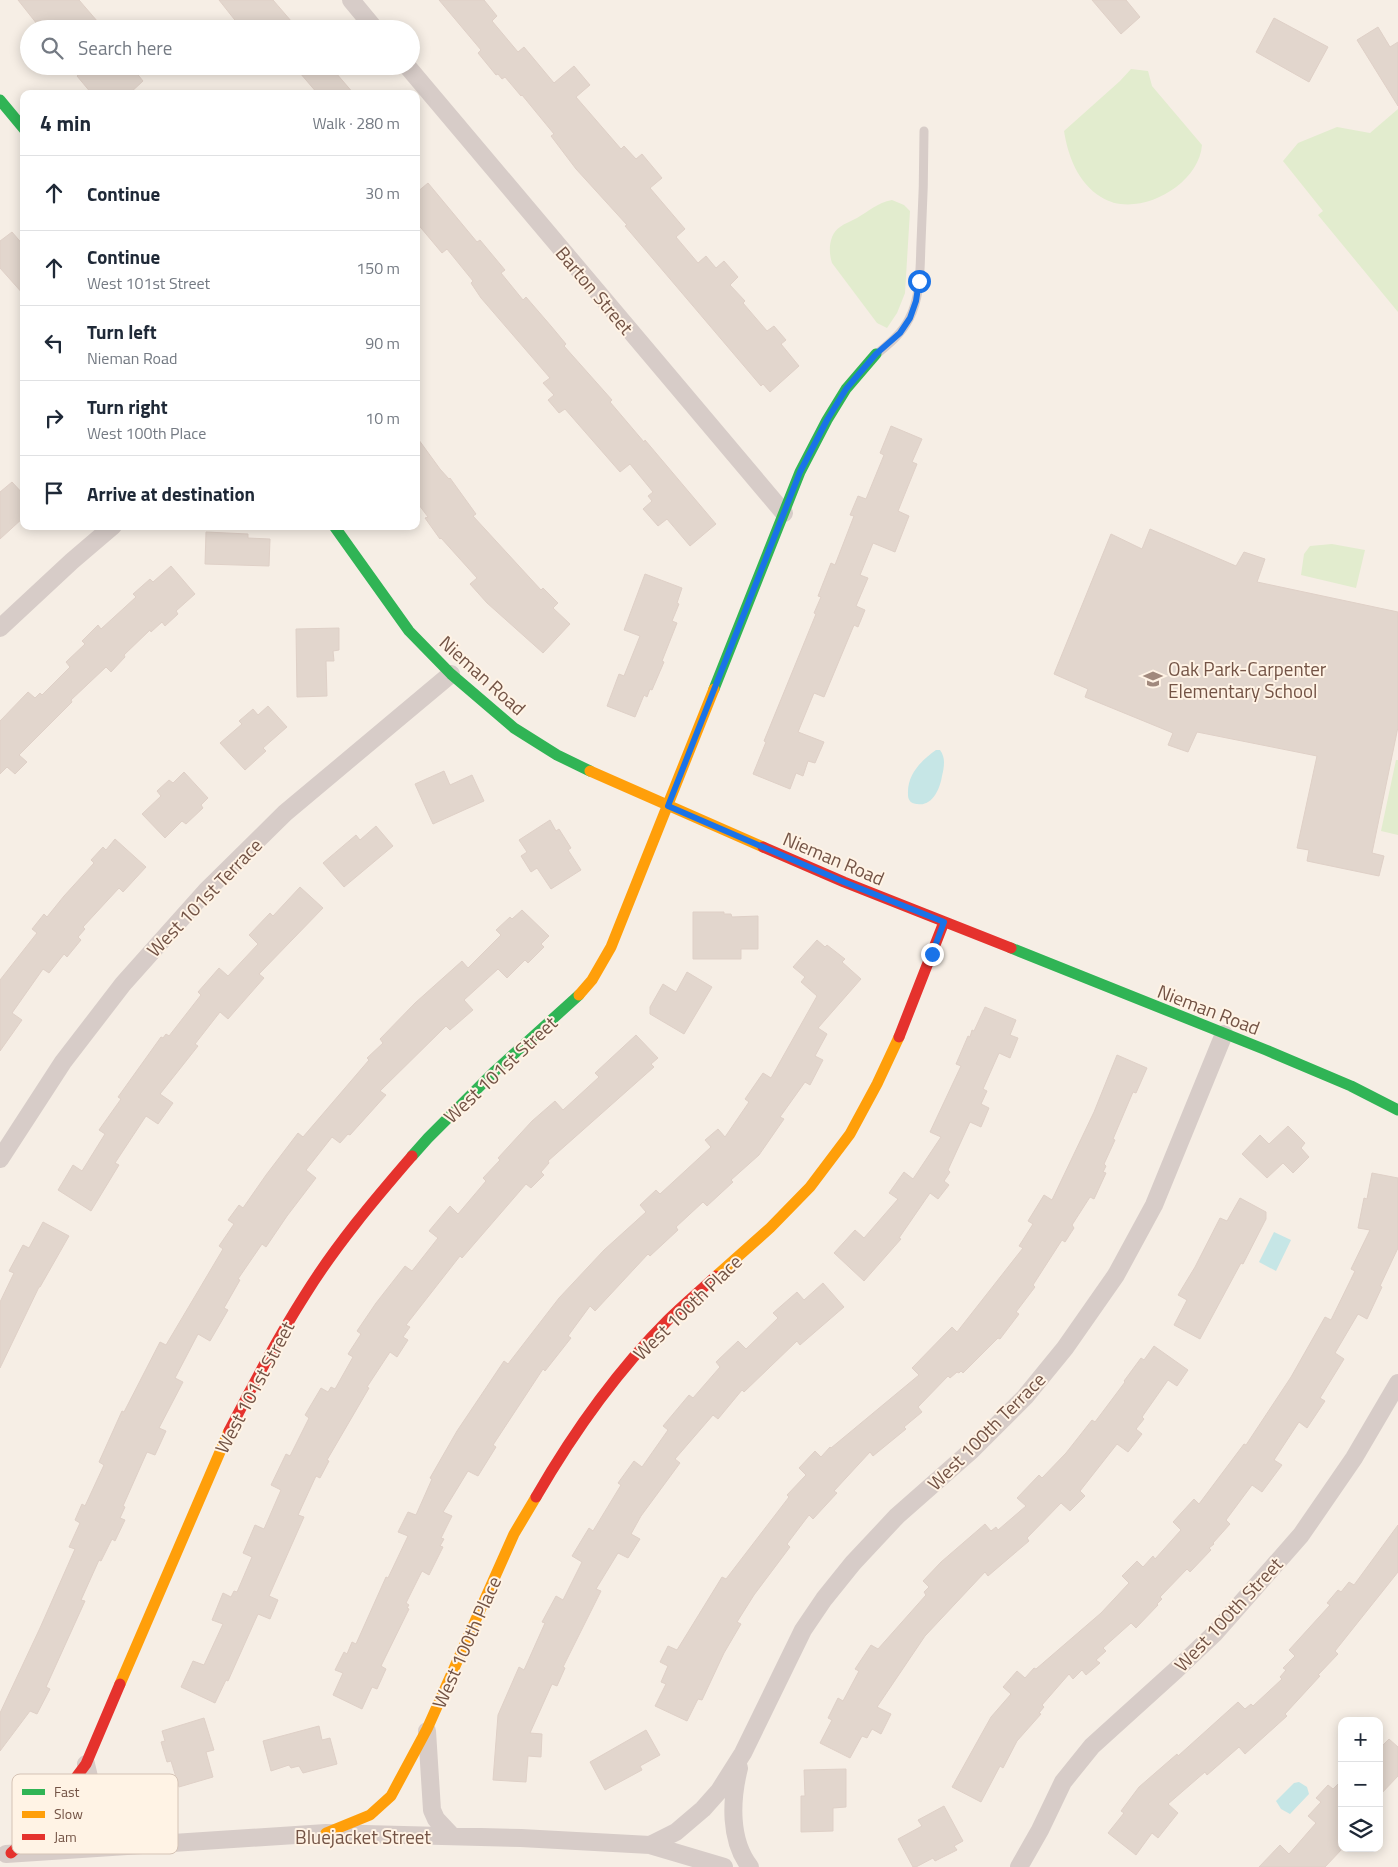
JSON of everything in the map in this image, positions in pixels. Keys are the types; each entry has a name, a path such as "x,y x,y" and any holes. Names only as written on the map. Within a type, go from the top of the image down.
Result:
{"street":[{"path":"351,0 368,20"},
{"name":"Barton Street","path":"415,75 784,513"},
{"path":"0,100 20,124"},
{"name":"West 101st Street","path":"79,1774 86,1764 220,1450 271,1351 306,1293 364,1212 428,1138 495,1070 575,1000 592,980 611,947 800,472 827,420 846,389 876,354"},
{"path":"0,628 108,530"},
{"name":"Nieman Road","path":"337,530 409,631 451,674 514,728 557,755 606,780 844,882 1266,1050 1351,1086 1398,1110"},
{"name":"West 101st Terrace","path":"0,1158 63,1062 122,984 206,890 286,813 451,674"},
{"name":"West 100th Place","path":"326,1833 370,1815 391,1796 426,1729 514,1534 566,1446 616,1378 668,1320 770,1228 810,1187 850,1134 878,1084 901,1032 944,922"},
{"name":"West 100th Terrace","path":"650,1845 676,1832 703,1809 719,1791 743,1753 803,1630 824,1599 853,1563 897,1516 972,1450 1025,1397 1066,1348 1116,1275 1154,1205 1224,1034"},
{"name":"West 100th Street","path":"1018,1867 1040,1830 1063,1782 1092,1746 1214,1634 1301,1535 1354,1458 1398,1383"},
{"name":"West 100th Place","path":"426,1729 432,1810 436,1819 452,1836"},
{"name":"West 100th Terrace","path":"743,1753 734,1788 733,1819 742,1857 750,1867"},
{"path":"86,1764 88,1774"},
{"name":"West 100th Street","path":"1029,1867 1040,1830"},
{"name":"Bluejacket Street","path":"178,1842 326,1833 521,1838 650,1845 724,1867"}],"lane":[{"path":"876,354 900,333 910,318 916,301 919,281 924,190 924,131"}],"green space":[{"path":"1131,69 1148,71 1152,86 1202,145 1198,160 1190,174 1178,186 1164,195 1148,201 1131,204 1115,203 1101,197 1086,184 1080,177 1071,159 1064,131"},
{"path":"1398,109 1398,312 1318,215 1323,211 1283,161 1298,143 1337,127 1370,133"},
{"path":"892,200 904,205 910,211 905,293 897,313 887,328 877,323 832,263 830,248 836,230 877,205"},
{"path":"1332,544 1365,550 1356,588 1301,575 1304,554 1310,546"},
{"path":"1396,760 1398,760 1398,835 1381,831"}],"water":[{"path":"936,750 940,750 944,763 937,791 927,803 912,803 908,794 910,780 916,768"},
{"path":"1274,1232 1291,1240 1276,1271 1259,1262"},
{"path":"1299,1782 1307,1787 1309,1794 1290,1814 1281,1809 1276,1801 1294,1783"}],"building":[{"path":"18,0 79,0 96,20 34,20"},
{"path":"219,0 273,0 290,20 235,20"},
{"path":"439,0 484,0 497,16 492,21 518,52 524,47 554,83 574,66 590,85 576,97 621,149 624,146 636,159 642,154 662,178 650,188 685,229 676,237 698,263 706,256 716,268 724,261 738,277 730,285 745,301 743,303 767,331 774,326 786,340 781,344 799,366 770,392 763,384 761,386 625,226 627,225 576,169 551,136 554,134 522,95 505,77 502,79 498,74 496,75 478,53 481,50"},
{"path":"1092,0 1126,0 1140,17 1121,34"},
{"path":"1274,18 1328,47 1309,82 1256,52"},
{"path":"1378,27 1390,47 1398,42 1398,106 1357,40"},
{"path":"138,75 143,81 133,90 89,90 77,76"},
{"path":"302,75 338,75 351,90 315,90"},
{"path":"428,183 477,242 480,240 505,270 501,273 523,300 526,297 566,344 564,346 612,400 610,402 716,524 690,546 667,519 658,526 643,509 652,501 648,496 653,492 630,464 620,472 565,409 559,413 548,400 554,395 543,383 550,378 481,298 471,283 473,281 447,249 442,253 420,227 420,190"},
{"path":"12,232 20,241 20,290 0,268 0,241"},
{"path":"891,426 922,439 912,462 917,464 898,511 909,516 895,552 873,543 860,575 868,578 856,606 865,610 858,627 854,625 824,697 814,693 798,732 824,742 815,763 808,761 803,776 796,773 790,789 753,774 766,742 764,741 816,614 814,613 821,597 818,596 831,563 835,565 854,516 850,515 858,496 866,499 884,455 880,453"},
{"path":"420,442 476,514 473,516 541,590 543,588 558,603 553,608 570,624 543,653 487,603 470,584 477,578 440,539 425,518 428,517 420,506"},
{"path":"12,482 20,491 20,521 0,539 0,492"},
{"path":"1150,529 1236,566 1244,552 1265,559 1257,582 1398,612 1398,727 1372,853 1384,856 1379,876 1307,861 1309,850 1297,848 1317,756 1197,732 1188,752 1168,745 1173,733 1085,697 1088,689 1054,674 1111,534 1142,549"},
{"path":"206,532 248,534 248,538 270,539 269,566 205,564"},
{"path":"171,566 195,594 176,611 178,614 165,626 162,622 151,632 150,630 124,655 125,657 111,672 106,667 71,700 72,702 19,755 27,762 15,774 7,767 0,774 0,721 28,692 35,698 40,693 42,695 70,667 66,662 85,644 82,641 98,625 101,629 136,597 133,594 150,579 153,582"},
{"path":"645,574 682,588 677,603 679,604 672,621 677,623 662,661 664,662 652,690 650,689 647,697 644,695 635,717 607,706 619,674 624,676 640,636 624,630"},
{"path":"339,628 339,650 333,651 334,661 326,661 327,696 297,697 296,629"},
{"path":"268,706 287,727 263,748 266,751 245,770 220,743 242,724 239,721 253,709 258,715"},
{"path":"444,771 450,785 472,775 484,801 433,824 415,784"},
{"path":"184,772 208,798 201,805 203,808 186,824 182,821 165,838 142,814 161,796 157,791 169,780 173,783"},
{"path":"550,820 556,831 559,829 571,848 568,850 581,870 551,889 537,868 531,872 521,856 527,852 519,840"},
{"path":"376,826 393,846 344,887 323,863 356,835 360,840"},
{"path":"115,839 146,867 123,892 119,888 83,927 85,929 78,937 81,940 67,957 64,954 49,973 43,969 12,1013 22,1020 0,1051 0,980 37,933 32,929 44,914 47,917 94,863 91,860 103,847 106,850"},
{"path":"300,887 323,908 259,974 264,978 228,1019 220,1012 195,1044 198,1046 160,1094 173,1103 158,1124 146,1116 115,1163 119,1165 91,1211 58,1190 73,1165 82,1171 105,1134 99,1130 121,1099 118,1097 161,1037 163,1038 166,1034 169,1036 201,995 198,992 219,968 228,976 258,944 249,935 270,913 273,916"},
{"path":"522,910 549,936 541,944 544,947 528,963 525,960 507,978 498,969 464,1000 473,1010 450,1030 446,1026 380,1091 386,1095 350,1135 348,1134 340,1143 332,1137 306,1170 316,1178 266,1247 262,1244 238,1279 240,1280 224,1308 228,1310 210,1341 198,1334 175,1378 183,1382 159,1428 166,1431 155,1455 147,1452 123,1506 125,1507 120,1518 125,1520 115,1541 112,1539 101,1561 99,1560 81,1600 85,1601 46,1687 50,1689 37,1714 30,1711 0,1751 0,1713 75,1549 69,1547 80,1523 75,1520 82,1504 85,1506 104,1465 99,1462 122,1411 124,1412 160,1342 166,1345 223,1249 219,1246 234,1224 228,1220 239,1205 243,1208 298,1133 303,1137 369,1060 367,1058 383,1043 380,1039 415,1003 462,961 468,968 501,935 496,930 510,917 512,919"},
{"path":"693,912 724,912 724,914 731,914 732,917 758,916 758,949 741,949 741,959 693,959"},
{"path":"817,940 845,959 842,962 861,979 818,1028 827,1034 815,1056 823,1060 810,1085 805,1082 780,1117 784,1119 759,1155 731,1180 733,1182 707,1206 703,1202 676,1227 678,1230 650,1256 648,1254 595,1311 590,1306 568,1336 571,1338 545,1371 543,1369 493,1445 496,1447 478,1476 468,1471 443,1512 452,1516 441,1538 444,1539 440,1546 443,1547 429,1575 422,1571 406,1603 409,1605 407,1608 409,1609 381,1666 386,1669 377,1689 372,1687 362,1709 333,1695 343,1673 335,1670 344,1652 347,1654 352,1642 356,1644 386,1577 388,1578 408,1536 398,1532 408,1512 416,1515 432,1479 430,1478 457,1431 504,1361 508,1364 559,1298 604,1250 646,1212 640,1205 656,1190 660,1194 711,1147 705,1140 718,1129 725,1137 749,1102 745,1099 763,1073 771,1078 817,996 801,982 805,977 793,967"},
{"path":"687,972 712,987 684,1034 650,1014 650,1007 663,984 676,992"},
{"path":"985,1007 1016,1020 1010,1035 1018,1038 1010,1058 999,1053 983,1089 987,1091 981,1104 989,1108 981,1127 970,1122 948,1170 950,1172 944,1181 949,1185 938,1199 930,1193 899,1238 901,1239 864,1281 834,1253 855,1230 864,1238 898,1199 889,1193 904,1172 913,1179 941,1137 930,1132 961,1066 956,1064 968,1036 970,1037 972,1030 974,1031"},
{"path":"636,1035 658,1058 651,1064 654,1067 548,1161 549,1163 541,1172 544,1175 531,1188 526,1184 462,1258 460,1256 406,1325 410,1327 403,1337 408,1340 397,1357 390,1352 367,1387 369,1388 327,1460 329,1461 320,1478 316,1476 298,1515 304,1517 269,1596 278,1600 270,1619 258,1614 228,1681 226,1680 215,1703 181,1687 193,1661 204,1665 223,1624 212,1620 223,1593 231,1597 234,1591 237,1592 252,1557 243,1553 255,1525 264,1529 281,1490 271,1485 286,1454 290,1456 309,1418 305,1415 321,1388 328,1392 331,1387 335,1389 353,1357 348,1354 361,1334 357,1331 376,1303 405,1266 412,1271 438,1238 429,1231 450,1206 458,1214 486,1181 483,1178 500,1160 498,1158 532,1121 555,1101 563,1110 599,1077 595,1073"},
{"path":"1117,1055 1147,1068 1136,1093 1133,1092 1113,1139 1115,1140 1104,1164 1106,1166 1103,1172 1106,1173 1094,1199 1090,1197 1072,1225 1074,1228 1065,1242 1062,1240 1033,1285 1035,1287 1016,1312 1019,1314 1000,1339 998,1338 963,1373 961,1371 957,1372 950,1378 948,1376 918,1407 922,1412 904,1427 906,1429 873,1456 870,1452 834,1491 837,1493 813,1519 809,1515 787,1544 790,1547 754,1595 737,1622 741,1624 724,1653 702,1700 698,1699 687,1721 655,1706 666,1684 661,1682 668,1666 660,1662 668,1646 677,1650 722,1577 726,1579 789,1497 787,1495 806,1475 799,1468 815,1451 821,1457 830,1447 919,1375 912,1368 952,1327 957,1332 1023,1248 1019,1246 1033,1224 1028,1221 1044,1195 1052,1200 1094,1112"},
{"path":"1288,1126 1305,1143 1301,1148 1309,1157 1293,1173 1283,1163 1267,1178 1242,1154 1260,1135 1269,1144"},
{"path":"1372,1173 1398,1178 1398,1248 1367,1319 1358,1314 1335,1353 1344,1359 1320,1398 1325,1401 1307,1428 1299,1422 1274,1460 1282,1465 1262,1492 1252,1485 1226,1520 1230,1524 1209,1548 1211,1550 1190,1572 1187,1569 1160,1597 1162,1599 1158,1605 1136,1628 1131,1623 1103,1648 1106,1651 1096,1660 1100,1663 1086,1675 1082,1670 1073,1679 1069,1674 1042,1705 1044,1707 1039,1713 1041,1714 1017,1741 1003,1768 1000,1766 981,1802 952,1787 991,1717 1011,1694 1003,1687 1017,1671 1025,1678 1034,1668 1036,1669 1101,1613 1129,1583 1122,1576 1137,1561 1143,1567 1153,1556 1155,1559 1181,1530 1173,1522 1194,1499 1199,1504 1244,1444 1246,1445 1291,1377 1325,1317 1331,1320 1355,1271 1351,1269 1370,1230 1358,1228 1364,1198 1367,1199"},
{"path":"1240,1198 1266,1212 1266,1219 1243,1264 1241,1263 1200,1339 1174,1325 1187,1300 1178,1295 1195,1267 1220,1218 1227,1221"},
{"path":"43,1222 69,1236 39,1287 0,1368 0,1302 14,1273 9,1271 23,1245 29,1248"},
{"path":"823,1283 844,1307 800,1345 797,1341 744,1392 742,1390 718,1419 713,1415 675,1459 680,1463 641,1516 631,1534 640,1539 628,1558 618,1553 596,1589 601,1591 563,1667 565,1668 557,1686 552,1684 530,1733 542,1734 541,1757 528,1756 526,1782 493,1780 498,1715 519,1667 524,1670 545,1623 542,1622 556,1596 563,1600 582,1562 572,1556 589,1528 593,1531 621,1485 618,1483 634,1461 642,1467 668,1430 663,1426 689,1395 693,1398 720,1367 716,1362 738,1341 746,1349 778,1318 773,1313 797,1292 804,1300"},
{"path":"1154,1346 1188,1370 1177,1386 1168,1380 1142,1417 1144,1419 1136,1429 1142,1434 1128,1452 1117,1444 1080,1491 1085,1496 1070,1511 1061,1503 1027,1538 1029,1541 988,1576 985,1572 925,1636 877,1707 891,1714 881,1734 872,1729 867,1738 862,1736 850,1758 820,1743 832,1720 828,1718 838,1698 843,1701 859,1671 855,1669 871,1645 878,1649 926,1595 924,1592 929,1587 923,1581 941,1562 985,1524 991,1531 996,1527 998,1530 1026,1506 1017,1498 1039,1475 1042,1478 1066,1453 1092,1420 1095,1422 1141,1358 1144,1360"},
{"path":"1398,1525 1398,1572 1335,1651 1338,1654 1285,1714 1287,1716 1245,1754 1239,1747 1207,1775 1205,1772 1168,1804 1178,1813 1158,1838 1152,1833 1136,1855 1108,1833 1124,1813 1121,1811 1139,1787 1177,1754 1178,1756 1238,1702 1245,1709 1251,1704 1253,1706 1282,1679 1280,1677 1286,1670 1283,1668 1295,1656 1289,1650 1330,1605 1327,1603 1338,1590 1341,1592 1349,1582 1354,1585"},
{"path":"204,1718 214,1750 206,1752 213,1777 179,1787 178,1774 175,1774 171,1761 167,1762 161,1742 165,1741 162,1731"},
{"path":"319,1726 322,1740 330,1738 337,1764 303,1773 299,1766 291,1768 289,1765 271,1771 263,1741"},
{"path":"646,1730 660,1755 640,1766 642,1770 605,1790 590,1762"},
{"path":"1389,1739 1398,1747 1398,1776 1383,1792 1383,1762 1383,1745"},
{"path":"846,1769 846,1807 833,1808 833,1831 801,1832 801,1796 805,1796 804,1770"},
{"path":"1338,1784 1339,1852 1325,1867 1259,1867 1280,1845 1289,1854 1316,1823 1308,1816 1321,1802 1316,1798 1328,1785 1333,1789"},
{"path":"944,1806 963,1841 954,1846 957,1850 935,1861 933,1858 913,1867 898,1839 922,1826 918,1820"}],"traffic: fast":[{"path":"0,100 20,124"},
{"path":"714,689 800,472 827,420 846,389 876,354"},
{"path":"337,530 409,631 451,674 514,728 557,755 590,771"},
{"path":"1011,948 1266,1050 1351,1086 1398,1110"},
{"path":"412,1156 495,1071 579,995"}],"traffic: slow":[{"path":"579,995 592,980 611,947 714,689"},
{"path":"590,771 763,847"},
{"path":"716,1276 770,1228 810,1187 850,1134 877,1084 899,1037"},
{"path":"120,1684 229,1431"},
{"path":"326,1833 370,1815 391,1796 427,1729 514,1534 536,1497"}],"traffic: jam":[{"path":"763,847 844,882 1011,948"},
{"path":"899,1037 944,922"},
{"path":"229,1431 275,1345 317,1276 356,1223 412,1156"},
{"path":"536,1497 580,1427 613,1382 668,1320 716,1276"},
{"path":"79,1774 86,1764 120,1684"}],"place":[{"name":"Oak Park-Carpenter Elementary School","path":"1153,679"}],"route":[{"path":"919,281 916,301 910,318 900,333 876,354 846,389 827,420 800,472 668,806 844,882 944,922 932,954"}]}
